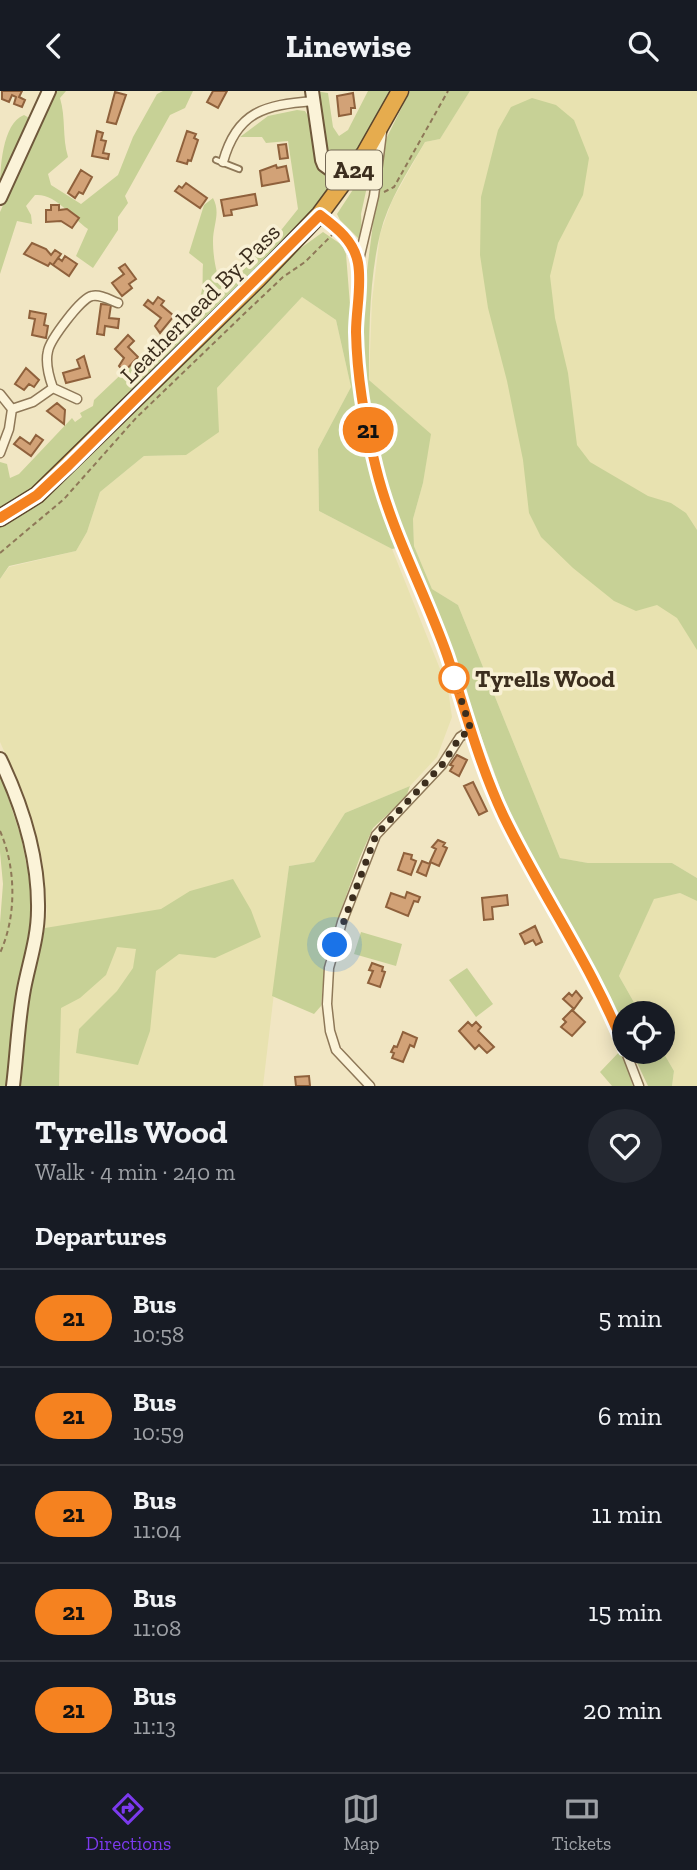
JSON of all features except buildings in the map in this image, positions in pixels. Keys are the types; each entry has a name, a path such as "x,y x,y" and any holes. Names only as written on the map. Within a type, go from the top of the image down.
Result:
{"highway":[{"name":"Leatherhead By-Pass","path":"0,518 37,495 69,465 320,215 346,181 400,91"}],"main road":[{"path":"0,198 49,91"},
{"path":"312,96 322,160 324,165 346,181"},
{"path":"0,759 21,810 29,839 38,909 34,947 24,991 13,1086"}],"street":[{"path":"219,161 234,132 254,115 276,105 312,96"},
{"path":"383,122 374,196 358,264 357,346 376,469 402,548 446,653 483,768 502,814 598,988 612,1020"},
{"path":"320,215 351,244 358,264"},
{"path":"77,400 53,388 48,370 51,343 83,301 95,296 118,303"},
{"path":"12,409 33,403 53,388"},
{"path":"0,394 12,409 9,429 1,450"},
{"path":"370,1086 337,1050 330,1031 327,1004 329,968 342,922 376,835 442,765 460,737 471,730"},
{"path":"630,1064 639,1086"}],"lane":[{"path":"219,161 239,169"},
{"path":"95,296 96,286"}],"path":[{"path":"374,196 394,187 448,91"},
{"path":"0,553 64,499 136,418 283,277 305,262 338,229"},
{"path":"0,831 8,848 12,888 11,919 0,953"}],"shaded area":[{"path":"470,91 697,91 697,878 672,863 588,863 560,858 458,605 432,589 414,546 413,519 423,483 430,434 369,380 372,301 380,234 392,201 425,142 440,139"},
{"path":"302,297 336,320 351,387 318,449 319,511 392,549 448,689 452,717 437,757 410,786 345,813 314,862 289,866 263,1086 59,1086 61,987 43,943 47,911 42,859 24,795 0,742 0,579 9,567 76,551 87,532 100,492 144,456 186,455 217,388"},
{"path":"680,893 697,901 697,1086 672,1086 674,1071 670,1064 675,1064 675,1001 633,1001 619,976 654,898"}],"green space":[{"path":"55,91 66,91 60,98 68,157 48,174 51,185 81,204 118,175 133,137 157,94 163,91 193,91 185,108 170,115 125,196 128,203 118,217 118,230 93,268 76,256 88,229 57,202 43,195 35,195 26,206 32,224 17,221 0,274 0,212"},
{"path":"315,91 328,93 333,127 339,136 348,130 368,91 393,91 369,139 348,164 334,165 324,149"},
{"path":"410,91 470,91 440,139 425,142 399,187 380,234 372,288 369,380 431,434 423,483 413,519 414,546 432,589 458,605 560,858 588,863 672,863 697,878 697,901 680,893 654,899 619,976 633,1001 612,1001 612,1009 538,873 504,799 450,651 407,545 392,549 319,511 318,449 351,387 336,320 302,297 217,388 219,432 186,455 144,456 100,492 87,532 76,551 9,566 0,579 0,525 294,253 323,232 342,245 346,254 356,382 365,381 362,310 383,145"},
{"path":"532,98 556,105 574,120 589,158 583,195 558,243 550,276 555,318 568,373 577,445 590,462 648,496 671,503 686,513 697,530 697,650 677,618 657,605 636,611 614,601 573,568 541,537 529,513 523,460 507,381 488,308 480,255 481,197 498,130 511,107"},
{"path":"305,111 312,122 331,181 331,191 306,222 37,488 0,510 0,462 7,464 10,478 19,474 72,418 75,422 82,417 80,413 93,406 94,400 150,347 172,334 191,312 201,293 203,264 189,253 204,205 213,198 217,214 213,241 214,260 224,289 251,262 267,234 282,229 298,209 288,141 266,143 262,137 240,137 268,116"},
{"path":"24,115 33,120 0,190 7,137 11,127"},
{"path":"373,159 361,214 362,237 359,239 337,214"},
{"path":"0,773 21,837 33,897 33,925 12,1036 6,1086 0,1086 0,923 3,884 0,852"},
{"path":"410,786 406,797 373,828 360,857 326,952 321,1006 314,1014 272,996 289,866 314,862 345,813"},
{"path":"233,879 251,910 261,937 215,958 179,954 156,971 150,1031 138,1065 76,1053 79,1029 117,991 133,968 136,949 117,947 106,975 80,998 61,1008 59,1086 21,1086 28,1004 45,928 161,909 190,891"},
{"path":"361,932 402,944 396,966 354,954"},
{"path":"467,968 493,1004 476,1017 449,980"},
{"path":"612,1059 612,1064 626,1064 633,1086 612,1086 600,1072"},
{"path":"638,1064 670,1064 674,1071 672,1086 648,1086"}],"bus line":[{"name":"21","path":"0,518 37,495 69,465 320,215 338,229 351,244 358,264 357,346 366,418 376,469 402,548 446,653 483,768 502,814 598,988 612,1020"}],"place":[{"name":"Tyrells Wood","path":"454,678"}],"route":[{"path":"335,945 376,835 442,765 460,737 471,730 454,678"}]}
